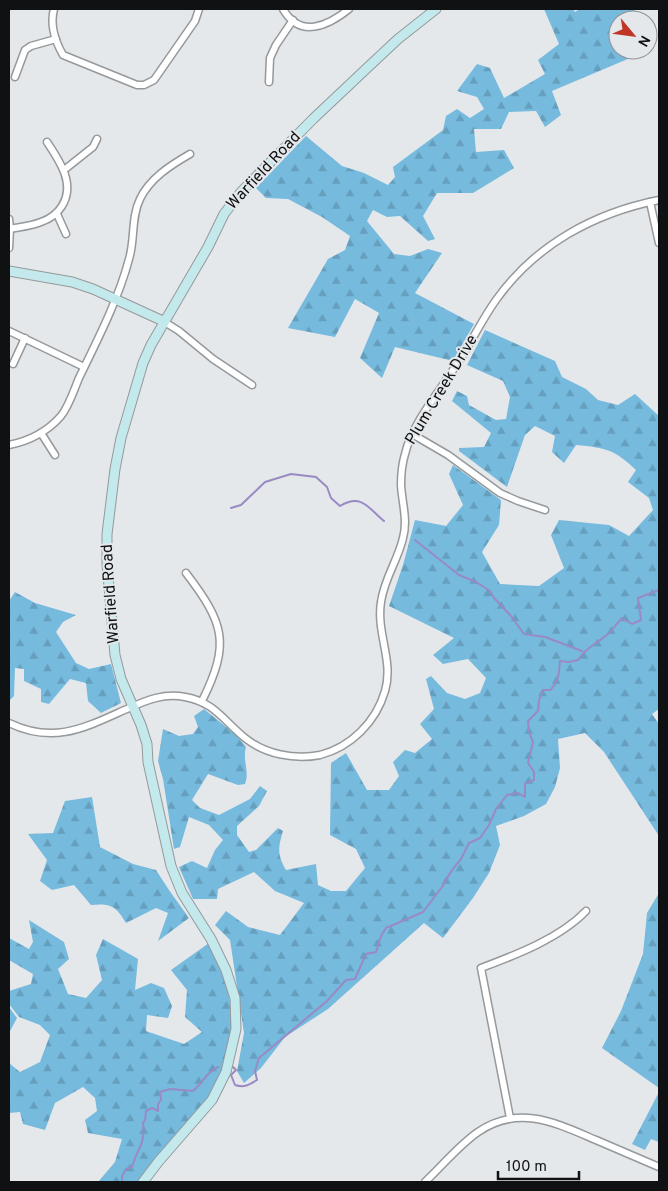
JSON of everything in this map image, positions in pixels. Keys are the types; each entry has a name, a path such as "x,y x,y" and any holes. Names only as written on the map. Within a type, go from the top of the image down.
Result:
{"street":[{"path":"54,9 51,20 63,55 137,85 144,85 154,80 195,21 199,9"},
{"path":"284,9 287,16 299,24 314,27 323,26 349,9"},
{"name":"Warfield Road","path":"143,1182 207,1107 218,1091 226,1072 235,1038 236,1012 230,981 220,955 174,876 159,819 148,762 147,744 121,679 115,655 107,564 107,534 121,438 143,363 163,321 196,267 224,214 241,192 313,119 398,39 436,9"},
{"path":"269,82 270,58 276,45 293,20"},
{"path":"15,77 25,50 31,46 56,39"},
{"path":"64,170 92,148 97,139"},
{"path":"10,229 42,222 57,214 64,203 68,184 64,170 47,142"},
{"path":"9,445 31,438 48,429 62,414 115,298 129,262 133,244 136,209 140,198 166,168 190,154"},
{"name":"Plum Creek Drive","path":"9,724 36,733 64,733 86,728 150,698 166,695 184,696 202,701 219,712 245,738 264,749 280,755 303,757 319,755 345,744 363,730 376,714 385,692 387,681 388,661 381,627 380,604 385,583 400,553 404,534 406,519 401,487 401,470 405,451 412,434 465,352 494,302 524,266 551,244 583,225 614,212 659,200"},
{"path":"650,202 659,243"},
{"path":"57,214 66,234"},
{"path":"9,219 9,248"},
{"path":"9,271 72,282 115,298 163,321 213,359 252,385"},
{"path":"9,331 84,367"},
{"path":"13,364 25,338"},
{"path":"41,433 56,455"},
{"path":"412,434 448,455 500,493 545,510"},
{"path":"186,573 210,606 219,635 220,651 218,666 202,701"},
{"path":"510,1118 481,968 511,957 563,930 575,923 586,911"},
{"path":"425,1182 478,1132 510,1118 536,1118 555,1123 659,1168"}],"green space":[{"path":"544,9 573,9 575,12 580,9 635,9 608,10 608,60 625,60 552,91 561,115 545,127 536,111 509,112 501,129 474,129 476,152 504,150 514,168 473,193 437,193 423,216 435,239 428,241 400,216 387,217 373,210 367,221 394,254 410,256 428,249 442,253 415,293 474,324 453,361 395,347 382,378 360,358 379,313 355,299 335,337 288,328 328,259 345,250 350,236 322,217 288,199 266,198 256,188 306,136 342,166 364,173 388,185 395,177 393,167 443,130 446,116 457,109 470,118 484,109 477,97 457,91 477,64 490,68 504,98 545,74 538,60 559,44"},
{"path":"485,330 555,361 562,377 586,389 598,400 618,405 635,394 659,416 659,709 652,714 659,724 659,836 604,752 585,733 558,739 560,768 555,787 546,804 524,816 496,826 500,845 489,873 443,938 424,923 328,1009 285,1037 261,1068 244,1083 237,1071 244,1033 230,940 215,925 226,911 248,927 280,935 304,903 275,891 254,872 218,889 217,899 193,899 179,867 192,861 207,868 215,850 223,840 209,825 189,817 180,847 174,849 163,779 158,761 163,729 179,736 193,734 198,727 194,716 204,709 236,735 246,747 247,775 245,784 238,785 208,774 192,800 200,808 219,815 250,799 260,786 267,791 259,806 237,826 237,835 249,852 256,850 278,828 283,831 279,851 286,870 316,864 318,885 331,891 346,891 365,868 356,849 330,835 331,763 346,753 367,790 389,790 399,776 393,762 405,750 415,753 432,739 420,724 434,709 426,679 431,676 447,693 465,699 480,693 486,678 468,659 443,664 433,655 454,638 389,606 403,565 415,520 446,526 463,505 449,474 453,465 501,500 499,525 482,552 500,584 539,586 564,568 551,535 559,520 609,525 629,536 653,510 649,498 628,482 636,470 622,458 609,451 595,447 576,445 564,463 552,452 555,436 535,426 525,435 507,487 459,451 459,448 484,447 491,433 452,401 457,391 467,396 469,405 496,420 506,419 510,397 503,381 467,365"},
{"path":"15,592 35,603 76,615 63,622 56,632 76,663 89,669 111,664 121,703 101,713 88,701 86,683 70,679 49,704 41,702 41,689 24,681 24,669 15,668 14,696 9,701 9,601"},
{"path":"92,797 100,847 133,864 156,870 189,918 158,941 168,913 156,908 126,923 116,909 108,905 91,905 74,885 52,890 40,881 47,860 28,834 53,833 65,801"},
{"path":"659,893 659,1088 602,1048 621,1011 643,954 647,913"},
{"path":"29,920 64,942 69,959 58,969 68,994 86,998 102,980 96,955 103,939 138,959 135,990 151,983 164,988 172,1006 168,1018 147,1015 146,1031 184,1044 202,1032 185,1017 187,990 171,970 209,943 224,975 232,1010 230,1046 218,1090 143,1182 98,1182 115,1162 122,1139 88,1133 85,1120 97,1111 95,1098 83,1087 55,1103 45,1130 23,1124 20,1112 9,1113 9,1063 20,1072 40,1062 50,1035 40,1025 19,1017 9,1004 9,991 31,984 33,974 9,960 9,938 29,949 33,942"},
{"path":"9,1007 17,1018 9,1033"},
{"path":"659,1092 659,1142 651,1139 645,1150 632,1144"}],"waterway":[{"path":"231,508 241,505 265,482 291,474 316,477 327,487 331,498 340,506 348,502 359,502 369,507 384,521"},
{"path":"415,540 459,575 476,582 490,591 524,634 545,637 582,651"},
{"path":"233,1067 236,1070 231,1075 235,1085 246,1086 257,1080 255,1071 259,1058 327,1001 346,980 355,979 366,954 376,952 381,936 386,928 423,912 461,859 469,843 480,838 489,825 496,809 507,795 518,793 525,797 525,784 534,780 534,772 528,763 533,742 529,732 528,721 538,711 539,700 543,690 550,690 555,684 559,673 560,661 578,660 588,648 609,633 622,618 632,624 641,620 638,598 659,590"},
{"path":"122,1182 122,1176 126,1169 132,1167 142,1141 146,1111 152,1108 158,1111 158,1104 161,1100 160,1092 170,1089 193,1091 210,1072 218,1067"},
{"path":"105,1182 110,1182"}]}
